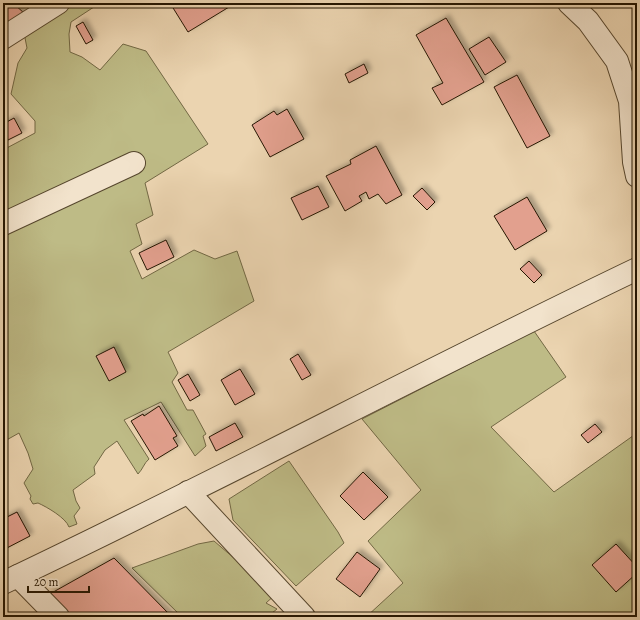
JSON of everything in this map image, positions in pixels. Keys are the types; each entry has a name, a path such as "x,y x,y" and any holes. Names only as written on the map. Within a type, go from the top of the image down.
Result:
{"street":[{"path":"3,38 58,3"},
{"path":"569,3 588,21 617,61 634,99 634,162 637,176"},
{"path":"3,224 134,163"},
{"path":"58,617 11,580 530,320 637,269"},
{"path":"188,492 304,617"}],"shaded area":[{"path":"72,3 100,3 71,22 69,34 70,52 82,57 100,70 123,44 146,51 208,144 145,183 153,215 136,224 142,244 130,251 142,279 194,250 215,259 237,251 254,301 168,352 178,373 172,382 187,410 193,410 206,434 203,436 206,446 195,456 161,402 124,420 149,459 138,474 117,441 105,450 94,467 95,474 73,490 80,508 74,516 77,524 69,527 56,513 38,503 33,504 30,499 31,496 24,483 33,469 19,433 3,442 3,150 35,133 35,121 11,94 18,63 27,48 24,33"},
{"path":"534,331 566,377 491,427 554,492 637,433 637,617 366,617 403,583 368,541 421,490 362,419"},
{"path":"289,461 344,543 296,586 233,520 229,499"},
{"path":"214,541 276,594 266,603 277,609 267,617 182,617 132,568 198,544"}],"building":[{"path":"3,3 13,3 25,14 13,28 3,20"},
{"path":"170,3 227,3 229,7 188,32"},
{"path":"446,18 484,82 442,105 432,88 443,83 416,35"},
{"path":"83,22 93,40 86,44 76,26"},
{"path":"489,37 506,62 485,75 469,49"},
{"path":"364,64 368,73 349,83 345,74"},
{"path":"517,75 550,136 527,148 494,87"},
{"path":"287,109 304,139 270,157 252,125 274,111 277,115"},
{"path":"14,118 22,133 4,142 3,124"},
{"path":"376,146 402,195 386,204 378,194 369,199 366,192 359,196 362,201 345,211 326,176 351,164 350,160"},
{"path":"318,186 329,207 302,220 291,198"},
{"path":"422,188 435,202 427,210 413,196"},
{"path":"527,197 547,231 515,250 494,216"},
{"path":"166,240 174,257 147,270 139,253"},
{"path":"529,261 542,275 534,283 520,269"},
{"path":"114,347 126,372 109,381 96,356"},
{"path":"298,354 311,375 302,380 290,359"},
{"path":"240,369 255,394 235,405 221,380"},
{"path":"188,374 200,395 190,401 178,380"},
{"path":"159,406 177,436 173,438 178,446 155,460 131,421 143,414 144,416"},
{"path":"235,423 243,437 216,451 209,437"},
{"path":"595,424 602,432 588,443 581,435"},
{"path":"363,472 388,497 364,520 340,496"},
{"path":"17,512 30,536 3,550 3,519"},
{"path":"616,544 637,567 637,573 616,592 592,565"},
{"path":"357,552 380,569 360,597 336,579"},
{"path":"114,558 172,617 69,617 48,595"}]}
